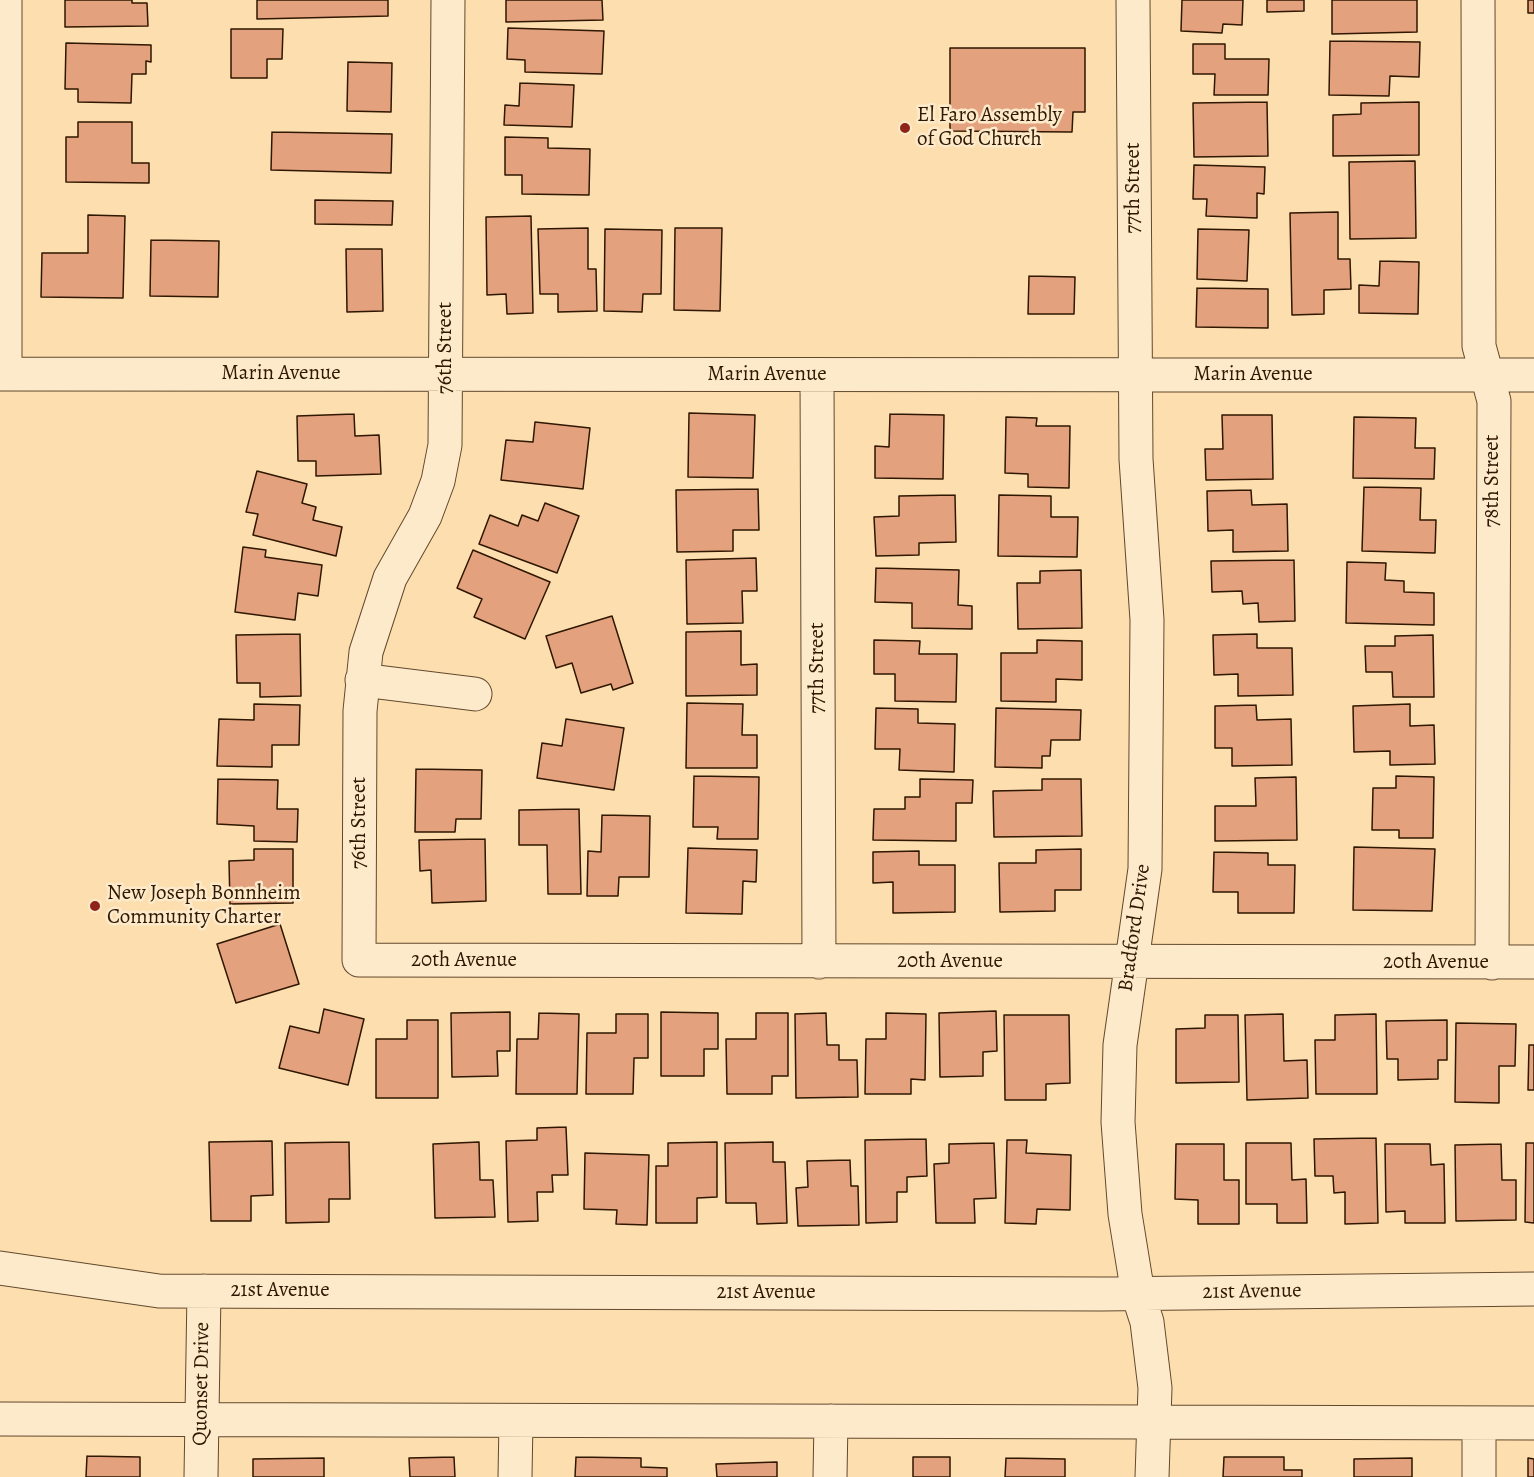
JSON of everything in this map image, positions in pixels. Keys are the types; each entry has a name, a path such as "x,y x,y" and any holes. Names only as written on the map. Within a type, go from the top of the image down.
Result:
{"street":[{"path":"2,374 5,0"},
{"name":"76th Street","path":"366,960 359,960 362,680 375,620 390,578 425,516 438,481 445,445 448,0"},
{"name":"77th Street","path":"1133,0 1135,375"},
{"name":"78th Street","path":"1478,0 1479,346 1494,401 1492,963"},
{"name":"Marin Avenue","path":"2,374 1534,375"},
{"name":"77th Street","path":"818,375 819,962"},
{"name":"Bradford Drive","path":"1135,375 1136,459 1147,620 1145,869 1120,1045 1118,1122 1125,1214 1138,1294 1147,1322 1155,1388 1152,1422 1152,1477"},
{"path":"362,680 475,694"},
{"name":"20th Avenue","path":"366,960 1534,962"},
{"name":"21st Avenue","path":"0,1268 159,1291 1138,1294 1534,1289"},
{"name":"Quonset Drive","path":"201,1477 204,1291"},
{"path":"0,1419 1534,1423"},
{"path":"515,1477 516,1420"},
{"path":"830,1477 831,1422"},
{"path":"1479,1423 1479,1477"}],"building":[{"path":"65,0 132,0 132,3 147,3 148,26 65,27"},
{"path":"257,0 388,0 388,16 257,19"},
{"path":"506,0 602,0 603,20 506,22"},
{"path":"1182,0 1243,0 1242,25 1223,24 1222,33 1181,31"},
{"path":"1267,0 1304,0 1304,11 1267,12"},
{"path":"1332,0 1417,0 1417,32 1332,34"},
{"path":"1528,0 1534,0 1534,13 1528,13"},
{"path":"508,28 604,31 602,74 525,72 525,60 507,59"},
{"path":"231,29 283,29 282,59 267,59 267,78 231,78"},
{"path":"1330,41 1420,42 1419,77 1390,76 1389,96 1329,95"},
{"path":"66,43 151,45 151,62 146,61 146,74 132,74 131,103 78,102 78,89 65,89"},
{"path":"1193,44 1225,44 1225,59 1269,59 1268,95 1214,95 1215,74 1193,74"},
{"path":"950,48 1085,48 1085,112 1073,112 1072,132 950,131"},
{"path":"348,62 392,63 391,112 347,111"},
{"path":"520,83 574,85 572,127 504,125 505,105 519,106"},
{"path":"1267,102 1268,156 1194,157 1193,103"},
{"path":"1419,102 1419,155 1333,156 1333,115 1361,114 1361,103"},
{"path":"78,122 132,122 132,163 149,163 149,183 66,182 66,137 78,137"},
{"path":"272,132 392,134 391,173 271,170"},
{"path":"505,137 548,138 548,148 590,149 589,195 522,194 522,175 505,175"},
{"path":"1415,161 1416,238 1350,239 1349,162"},
{"path":"1194,165 1265,167 1264,194 1257,193 1257,218 1206,216 1207,199 1193,199"},
{"path":"315,200 393,201 392,225 315,224"},
{"path":"1338,212 1338,259 1350,259 1351,289 1324,290 1324,314 1292,315 1290,213"},
{"path":"88,215 125,216 123,298 41,297 42,253 88,253"},
{"path":"531,216 533,313 507,314 506,294 487,295 486,217"},
{"path":"588,228 588,269 596,269 597,311 558,312 558,294 540,294 538,229"},
{"path":"675,228 722,228 720,311 674,310"},
{"path":"605,229 662,230 661,294 643,294 642,312 604,311"},
{"path":"1198,229 1249,230 1247,281 1197,279"},
{"path":"151,240 219,241 218,297 150,296"},
{"path":"346,249 382,249 383,311 347,312"},
{"path":"1380,261 1419,262 1418,314 1359,313 1359,285 1379,286"},
{"path":"1029,276 1075,277 1074,314 1028,314"},
{"path":"1197,288 1268,289 1268,328 1196,327"},
{"path":"689,413 755,415 753,478 688,477"},
{"path":"354,414 355,436 379,435 381,474 316,476 316,461 298,461 297,416"},
{"path":"890,414 944,415 943,479 875,478 875,446 889,447"},
{"path":"1222,415 1272,415 1273,479 1206,480 1205,449 1223,449"},
{"path":"1006,417 1037,418 1036,426 1070,426 1069,488 1028,487 1028,474 1005,473"},
{"path":"1354,417 1416,418 1415,448 1435,448 1434,479 1353,478"},
{"path":"535,422 590,428 583,489 501,480 506,440 533,442"},
{"path":"257,471 307,484 302,503 316,507 313,520 342,527 336,556 253,535 258,514 246,512"},
{"path":"1364,487 1421,488 1420,520 1436,520 1435,553 1362,551"},
{"path":"758,489 759,530 733,530 733,551 677,552 676,490"},
{"path":"1251,490 1252,505 1287,504 1288,551 1233,552 1233,530 1208,531 1207,491"},
{"path":"955,495 956,542 919,543 919,555 876,556 874,517 899,516 899,496"},
{"path":"999,495 1051,496 1051,517 1078,517 1077,557 998,556"},
{"path":"545,503 579,516 557,573 479,544 490,515 518,526 522,515 538,521"},
{"path":"243,547 266,550 265,557 322,565 318,596 298,593 295,620 235,612"},
{"path":"473,550 550,582 525,639 474,617 482,599 457,588"},
{"path":"756,558 757,591 742,591 743,623 687,624 686,560"},
{"path":"1294,560 1295,621 1259,622 1258,603 1243,604 1242,591 1212,592 1211,561"},
{"path":"1347,562 1386,563 1385,580 1404,581 1404,592 1434,593 1434,625 1346,623"},
{"path":"876,568 959,570 958,605 972,606 972,629 912,628 912,603 875,602"},
{"path":"1081,570 1082,628 1018,629 1017,583 1040,583 1040,571"},
{"path":"612,616 633,683 613,690 611,684 581,693 572,663 556,668 546,636"},
{"path":"741,631 741,665 757,664 757,695 686,696 686,632"},
{"path":"300,634 301,696 260,697 260,683 237,683 236,635"},
{"path":"1257,634 1257,648 1292,648 1293,695 1238,696 1238,674 1214,675 1213,635"},
{"path":"1433,635 1434,697 1393,697 1392,672 1366,672 1365,646 1395,646 1395,636"},
{"path":"874,640 920,641 919,654 957,654 956,702 895,701 895,674 874,674"},
{"path":"1037,640 1082,641 1082,680 1056,679 1056,702 1001,701 1001,653 1037,653"},
{"path":"687,703 743,704 742,735 757,735 757,768 686,768"},
{"path":"254,704 300,705 299,745 272,745 272,767 217,766 219,719 254,720"},
{"path":"1410,704 1410,726 1434,725 1435,764 1390,765 1390,751 1354,752 1353,706"},
{"path":"1256,705 1257,720 1291,719 1292,765 1232,766 1232,748 1215,748 1215,706"},
{"path":"876,708 918,709 918,723 955,724 954,772 899,770 900,749 875,749"},
{"path":"996,708 1081,710 1080,740 1051,740 1050,756 1042,756 1042,768 995,767"},
{"path":"566,719 624,728 614,790 537,778 542,743 562,746"},
{"path":"416,769 482,770 481,819 456,819 455,832 415,832"},
{"path":"694,776 759,777 758,839 717,839 718,827 693,827"},
{"path":"1396,776 1434,777 1433,838 1399,838 1399,830 1372,830 1373,788 1396,788"},
{"path":"1296,777 1297,840 1215,841 1215,806 1256,806 1255,778"},
{"path":"218,779 278,780 277,809 298,809 297,842 254,841 254,826 217,824"},
{"path":"920,779 973,780 972,803 956,803 956,841 873,840 874,809 905,809 905,797 920,797"},
{"path":"1042,779 1081,779 1082,836 994,837 993,791 1042,790"},
{"path":"579,809 581,894 548,894 547,845 519,845 519,810"},
{"path":"602,815 650,816 649,877 619,877 618,896 587,896 588,851 601,852"},
{"path":"485,839 486,901 432,903 431,870 420,871 419,840"},
{"path":"1354,847 1435,849 1432,911 1353,910"},
{"path":"688,848 757,850 756,882 743,881 742,914 686,913"},
{"path":"254,849 293,849 293,903 230,904 229,861 254,860"},
{"path":"1081,849 1081,890 1055,890 1055,911 1000,912 999,863 1036,863 1036,850"},
{"path":"919,851 919,865 955,865 955,912 893,913 893,882 873,883 873,852"},
{"path":"1214,852 1268,853 1268,865 1295,865 1294,913 1238,913 1238,892 1213,892"},
{"path":"280,924 299,984 236,1003 217,944"},
{"path":"324,1009 364,1019 348,1085 279,1068 290,1026 319,1033"},
{"path":"996,1011 997,1051 983,1052 983,1076 940,1077 939,1013"},
{"path":"510,1012 510,1051 497,1051 498,1076 452,1077 451,1013"},
{"path":"661,1012 718,1013 718,1049 704,1049 704,1076 661,1076"},
{"path":"539,1013 579,1014 577,1094 516,1094 517,1039 538,1039"},
{"path":"756,1013 788,1013 788,1076 772,1076 772,1094 727,1094 726,1039 756,1039"},
{"path":"826,1013 827,1045 839,1045 839,1060 857,1060 858,1097 796,1098 795,1014"},
{"path":"886,1013 926,1014 925,1080 911,1079 911,1094 865,1094 866,1039 886,1039"},
{"path":"616,1014 648,1014 648,1058 634,1058 633,1094 586,1094 587,1033 616,1033"},
{"path":"1283,1014 1284,1061 1307,1060 1308,1098 1247,1100 1245,1015"},
{"path":"1376,1014 1377,1094 1316,1094 1315,1040 1335,1040 1335,1015"},
{"path":"1004,1015 1069,1015 1070,1083 1046,1084 1046,1100 1005,1100"},
{"path":"1205,1015 1238,1015 1239,1082 1176,1083 1176,1029 1205,1028"},
{"path":"407,1020 438,1020 438,1098 376,1098 376,1039 407,1039"},
{"path":"1447,1020 1447,1060 1438,1060 1438,1079 1398,1080 1398,1059 1387,1059 1386,1021"},
{"path":"1456,1023 1516,1024 1515,1066 1499,1066 1499,1103 1455,1102"},
{"path":"1529,1045 1534,1045 1534,1090 1528,1090"},
{"path":"566,1127 568,1175 552,1175 553,1192 537,1192 538,1221 508,1222 506,1141 537,1140 537,1128"},
{"path":"1376,1138 1378,1223 1345,1224 1345,1192 1334,1193 1333,1176 1315,1176 1314,1139"},
{"path":"926,1139 927,1176 907,1177 907,1192 897,1192 897,1222 866,1223 865,1140"},
{"path":"1007,1140 1027,1140 1026,1153 1071,1155 1070,1210 1037,1209 1036,1224 1005,1223"},
{"path":"272,1141 273,1195 251,1196 251,1221 211,1221 209,1142"},
{"path":"349,1142 350,1199 329,1199 329,1222 286,1223 285,1143"},
{"path":"479,1142 480,1180 493,1180 495,1217 435,1218 433,1144"},
{"path":"717,1142 717,1197 697,1198 697,1223 656,1223 656,1166 668,1166 668,1143"},
{"path":"773,1142 773,1162 785,1162 787,1223 757,1224 756,1203 726,1203 725,1143"},
{"path":"994,1143 996,1198 974,1199 975,1223 936,1223 934,1164 949,1163 949,1144"},
{"path":"1246,1143 1291,1143 1292,1180 1306,1179 1307,1223 1277,1223 1277,1204 1246,1204"},
{"path":"1526,1143 1534,1143 1534,1223 1525,1222"},
{"path":"1176,1144 1224,1144 1224,1180 1239,1180 1239,1224 1198,1224 1198,1200 1175,1199"},
{"path":"1385,1144 1430,1144 1431,1165 1444,1164 1445,1223 1405,1223 1405,1211 1386,1212"},
{"path":"1501,1144 1502,1180 1516,1180 1516,1220 1456,1221 1455,1145"},
{"path":"585,1153 649,1155 647,1225 616,1224 617,1210 584,1209"},
{"path":"850,1160 851,1186 858,1186 859,1225 798,1226 796,1188 808,1187 807,1161"},
{"path":"87,1456 140,1457 140,1477 86,1477"},
{"path":"454,1457 455,1477 410,1477 409,1458"},
{"path":"576,1457 641,1458 641,1467 667,1468 667,1477 575,1477"},
{"path":"913,1457 950,1457 950,1477 913,1477"},
{"path":"1224,1457 1284,1457 1284,1470 1302,1470 1302,1477 1223,1477"},
{"path":"324,1458 324,1477 253,1477 253,1459"},
{"path":"1006,1458 1065,1459 1065,1477 1005,1477"},
{"path":"1412,1458 1412,1477 1354,1477 1354,1459"},
{"path":"1528,1458 1534,1459 1534,1477 1528,1477"},
{"path":"777,1462 777,1477 717,1477 716,1464"}],"place":[{"name":"El Faro Assembly of God Church","path":"905,128"},
{"name":"New Joseph Bonnheim Community Charter","path":"95,906"}]}
